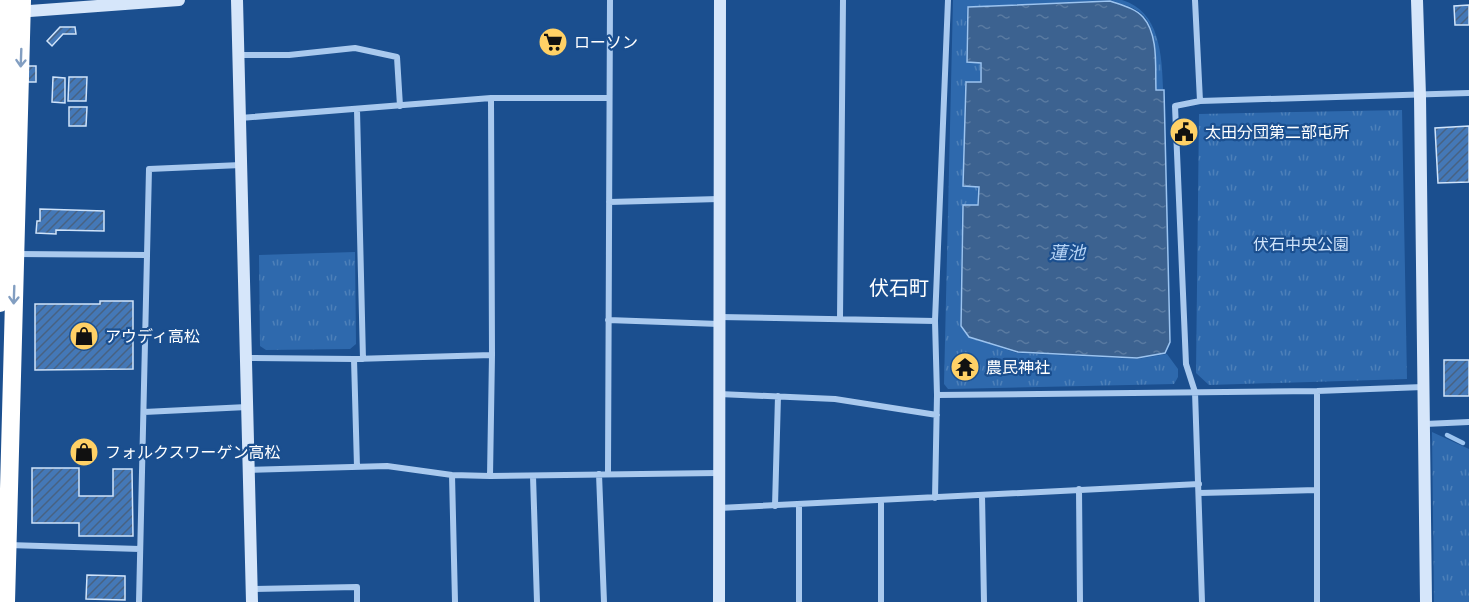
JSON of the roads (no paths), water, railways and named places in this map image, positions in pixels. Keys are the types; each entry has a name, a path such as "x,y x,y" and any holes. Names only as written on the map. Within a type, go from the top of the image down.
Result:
{"highway":[{"path":"0,303 7,0"},
{"path":"6,602 3,545 16,254 22,6"}],"street":[{"path":"0,13 22,6 179,0"},
{"path":"237,0 252,596 357,587 357,602"},
{"path":"608,473 610,0"},
{"path":"719,602 720,0"},
{"path":"840,320 843,0"},
{"path":"935,498 937,395 935,321 948,0"},
{"path":"1195,0 1200,101"},
{"path":"1417,0 1426,602"},
{"path":"238,55 289,55 355,48 397,57 400,106"},
{"path":"1202,602 1195,392 1186,364 1175,106 1200,101 1469,93"},
{"path":"240,118 491,98 608,98"},
{"path":"490,476 491,98"},
{"path":"357,110 363,359"},
{"path":"138,602 149,169 241,165"},
{"path":"609,202 720,199"},
{"path":"16,254 147,255"},
{"path":"608,320 935,321"},
{"path":"246,358 363,359 492,355"},
{"path":"354,359 357,467"},
{"path":"937,395 1317,391 1423,387"},
{"path":"1317,391 1317,602"},
{"path":"719,394 835,399 937,415"},
{"path":"774,506 778,396"},
{"path":"144,412 248,407"},
{"path":"1425,424 1469,422"},
{"path":"249,470 387,466 452,475 490,476 718,473"},
{"path":"599,474 604,602"},
{"path":"452,475 455,602"},
{"path":"533,476 537,602"},
{"path":"719,508 1199,484"},
{"path":"1079,489 1080,602"},
{"path":"1199,493 1317,490"},
{"path":"982,495 984,602"},
{"path":"881,501 881,602"},
{"path":"799,505 799,602"},
{"path":"3,545 140,549"}],"water":[{"name":"蓮池","path":"1110,1 1136,11 1148,24 1154,42 1156,90 1164,90 1170,342 1165,353 1137,358 1018,352 969,337 961,326 963,205 978,205 979,187 963,186 966,82 981,82 981,63 967,62 968,7"}],"waterway":[{"path":"1447,435 1463,443"}],"place":[{"name":"ローソン","path":"553,42"},
{"name":"太田分団第二部屯所","path":"1184,132"},
{"name":"アウディ高松","path":"84,336"},
{"name":"農民神社","path":"965,367"},
{"name":"フォルクスワーゲン高松","path":"84,452"}],"district":[{"name":"伏石町","path":"899,288"}],"park label":[{"name":"伏石中央公園","path":"1301,244"}]}
